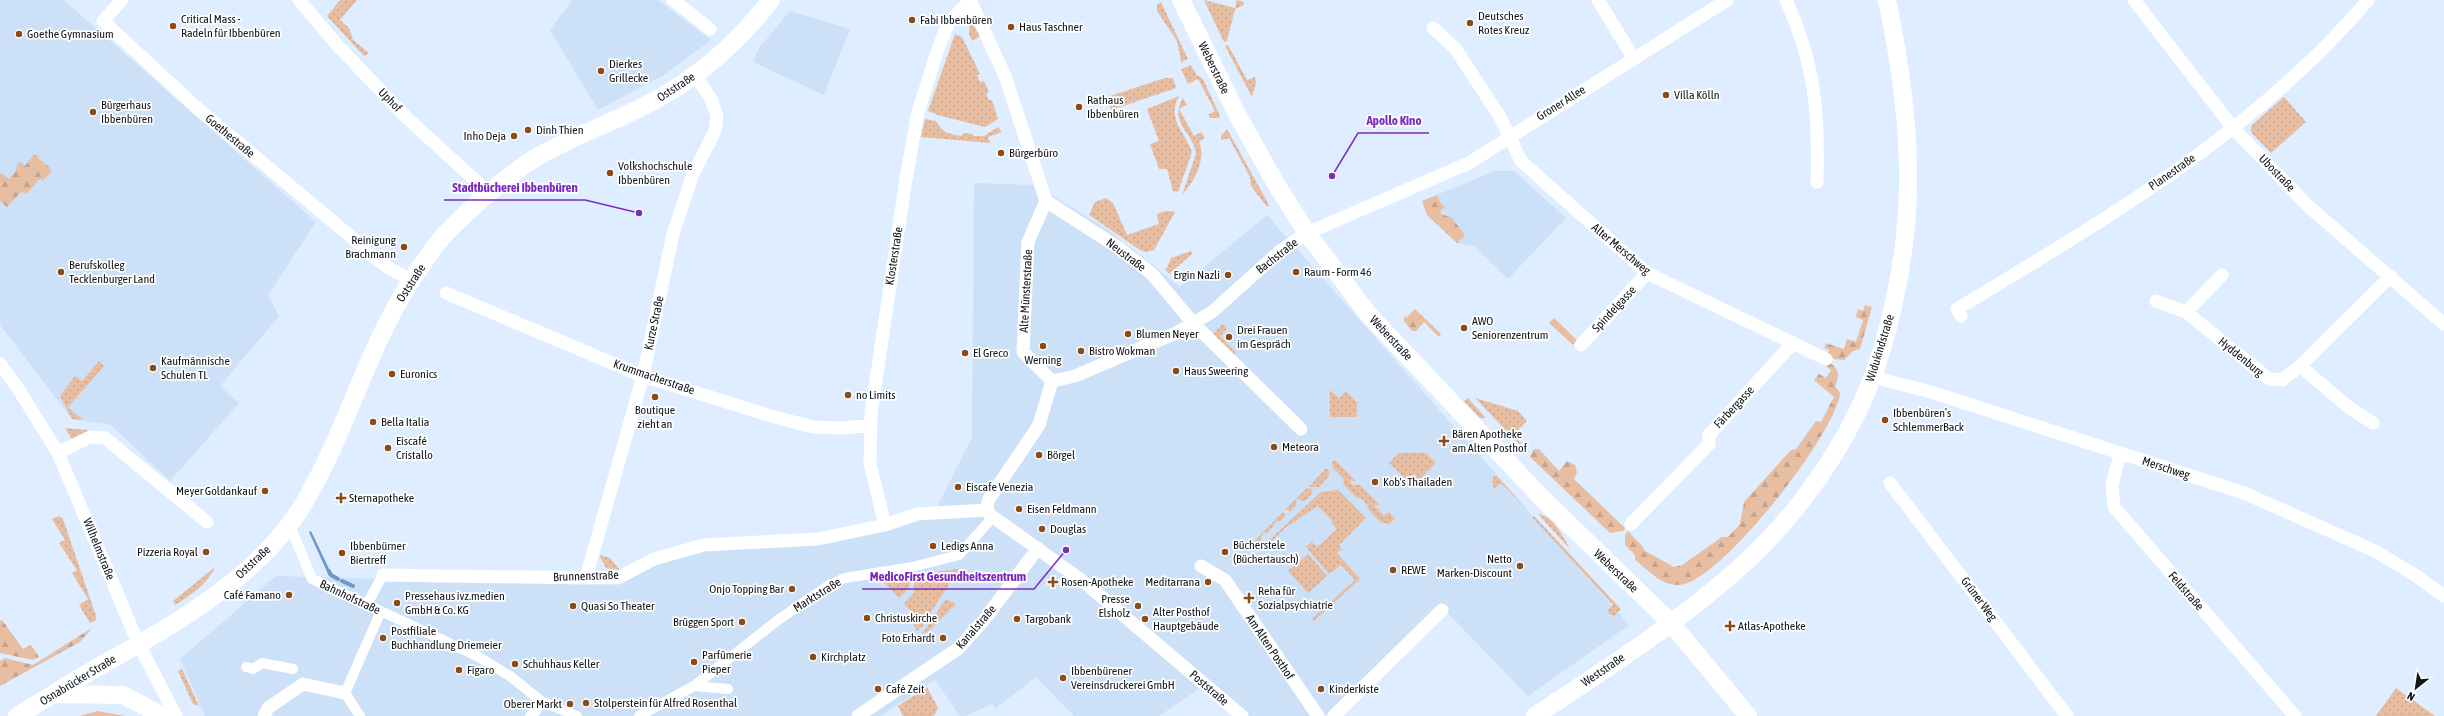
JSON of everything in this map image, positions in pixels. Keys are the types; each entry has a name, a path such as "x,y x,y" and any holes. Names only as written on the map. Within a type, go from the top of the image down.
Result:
{"main road":[{"name":"Oststraße","path":"139,645 234,580 265,553 290,526 328,459 377,341 412,280 447,232 488,192 540,156 647,105 695,75 748,28 771,0"},
{"name":"Weberstraße","path":"1181,0 1237,114 1276,184 1307,233 1369,315 1541,497 1671,623 1748,716"},
{"name":"Widukindstraße","path":"1671,623 1738,570 1790,514 1839,446 1859,410 1872,377 1889,319 1901,269 1908,186 1906,118 1899,57 1887,0"},
{"name":"Weststraße","path":"1535,716 1671,623"},
{"name":"Osnabrücker Straße","path":"17,716 139,645"},
{"path":"54,694 123,694 163,716"}],"street":[{"name":"Goethestraße","path":"122,0 103,21 196,107 366,250 390,269 412,280"},
{"name":"Uphof","path":"299,0 339,47 407,118 488,192"},
{"path":"673,0 710,29"},
{"path":"970,0 1005,76 1046,201"},
{"name":"Klosterstraße","path":"885,525 870,464 871,425 894,256 918,112 938,49 948,24 970,0"},
{"path":"1598,0 1633,57"},
{"name":"Groner Allee","path":"1508,137 1633,57 1727,0"},
{"path":"1786,0 1796,22 1815,88 1819,126 1817,182"},
{"name":"Ubostraße","path":"2134,0 2233,128 2307,204 2443,322"},
{"name":"Planestraße","path":"1961,316 1957,310 2101,222 2233,128 2299,74 2368,0"},
{"path":"1433,28 1455,48 1500,117 1508,137"},
{"name":"Kurze Straße","path":"586,578 643,376 675,227 693,174 715,131 717,116 713,104 695,75"},
{"name":"Bachstraße","path":"1052,381 1075,376 1176,333 1212,312 1279,252 1307,233 1469,163 1508,137"},
{"name":"Alter Merschweg","path":"1508,137 1521,161 1647,273 1792,344 1826,359"},
{"name":"Alte Münsterstraße","path":"1046,201 1028,242 1023,352 1052,381"},
{"name":"Neustraße","path":"1046,201 1119,248 1152,274 1193,323"},
{"name":"Spindelgasse","path":"1581,345 1647,273"},
{"path":"2186,312 2222,275"},
{"name":"Hyddenburg","path":"2156,301 2186,312 2268,379 2282,380 2300,366 2391,276"},
{"name":"Krummacherstraße","path":"446,293 643,376 813,427 842,428 871,425"},
{"path":"1193,323 1300,429"},
{"name":"Färbergasse","path":"1631,524 1708,444 1708,435 1792,344"},
{"name":"Wilhelmstraße","path":"0,364 17,387 58,453 139,645 176,716"},
{"path":"2300,366 2351,409 2373,423"},
{"name":"Merschweg","path":"1872,377 1931,392 2244,493 2374,551 2415,575 2444,596"},
{"path":"990,509 1039,425 1052,381"},
{"path":"58,453 90,437 105,438 207,522"},
{"name":"Feldstraße","path":"2120,454 2112,485 2114,507 2295,716"},
{"name":"Grüner Weg","path":"1890,482 2068,716"},
{"name":"Brunnenstraße","path":"367,604 383,575 586,578 620,577 654,559 704,545 818,539 885,525 917,514 990,509"},
{"name":"Poststraße","path":"990,509 1038,548 1084,582 1242,716"},
{"name":"Marktstraße","path":"639,716 694,686 778,620 831,584 845,578 912,567 959,555 990,509"},
{"name":"Bahnhofstraße","path":"290,526 312,579 477,656 510,676 541,701"},
{"name":"Kanalstraße","path":"858,716 959,648 984,620 1038,548"},
{"name":"Am Alten Posthof","path":"1201,566 1225,580 1318,716"},
{"path":"1334,716 1442,610"},
{"path":"345,693 381,611"},
{"path":"246,667 253,669 262,662 293,669"},
{"path":"264,716 268,708 303,684 345,693 360,716"},
{"path":"694,686 728,689"},
{"path":"530,716 537,710 541,701 577,716"}],"shaded area":[{"path":"0,0 64,0 316,222 268,295 279,316 220,386 239,403 170,481 111,425 72,419 0,325"},
{"path":"572,0 658,0 711,40 664,75 598,110 550,30"},
{"path":"790,11 850,29 824,95 753,62 759,48"},
{"path":"1495,171 1514,171 1566,218 1508,279 1474,246 1457,243 1427,215 1422,201"},
{"path":"974,183 1035,185 1110,231 1180,287 1267,215 1629,625 1528,696 1441,606 1324,716 1235,716 1199,689 1159,716 1074,716 1036,677 995,709 993,704 965,716 960,716 935,680 881,716 205,716 180,659 276,576 619,585 662,557 700,551 818,542 934,513 972,437"}],"green space":[{"path":"340,0 357,0 340,20 349,28 353,40 369,53 364,56 327,16"},
{"path":"1204,0 1235,8 1237,0 1243,2 1244,5 1235,9 1227,41 1224,42"},
{"path":"1161,2 1188,59 1181,62 1177,41 1157,11 1157,5"},
{"path":"970,21 981,36 972,41 969,34"},
{"path":"955,34 962,37 980,74 977,75 980,82 984,81 989,92 986,94 989,100 992,100 998,119 985,127 941,116 928,111"},
{"path":"1228,45 1247,80 1255,77 1256,83 1252,97 1225,46"},
{"path":"1191,65 1196,74 1203,79 1220,116 1218,118 1210,118 1208,115 1215,111 1198,79 1188,84 1181,69"},
{"path":"1165,78 1173,78 1176,88 1111,110 1107,97"},
{"path":"1179,96 1176,104 1176,119 1192,152 1178,192 1173,191 1167,169 1159,169 1150,144 1159,141 1147,109"},
{"path":"2284,97 2306,122 2271,153 2251,132 2251,126"},
{"path":"1183,98 1187,105 1179,109 1194,136 1201,132 1205,138 1199,142 1201,156 1198,170 1191,184 1182,195 1196,154 1191,139 1183,127 1178,114 1179,107"},
{"path":"925,119 936,121 946,132 961,136 964,133 973,134 973,136 984,136 998,127 1002,132 988,137 990,143 921,137"},
{"path":"1227,129 1269,205 1267,207 1251,186 1250,177 1229,138 1221,140 1221,136"},
{"path":"34,154 50,168 51,172 44,180 40,179 27,193 21,192 7,207 0,201 0,175 2,173 9,179 16,171 17,164 20,162 25,166"},
{"path":"1437,195 1441,204 1445,206 1439,213 1452,218 1465,235 1457,243 1427,215 1422,201"},
{"path":"1106,198 1113,203 1127,235 1159,224 1157,215 1163,212 1175,212 1154,250 1146,252 1140,250 1089,215 1095,202"},
{"path":"1191,251 1193,253 1169,274 1166,270 1171,258"},
{"path":"1865,305 1872,307 1860,349 1853,351 1844,360 1834,359 1828,353 1829,350 1824,348 1826,343 1844,349 1847,339 1856,342 1863,320 1856,317 1858,309 1863,311"},
{"path":"1415,309 1441,334 1439,337 1424,322 1416,331 1412,331 1404,321 1404,316 1406,318"},
{"path":"1554,318 1578,341 1573,345 1549,323"},
{"path":"1223,324 1227,329 1220,336 1236,352 1233,355 1212,335"},
{"path":"99,361 104,366 68,407 83,420 72,419 60,396 75,376 82,381"},
{"path":"1826,361 1836,368 1838,374 1835,386 1840,393 1834,412 1819,439 1798,471 1747,534 1721,560 1697,578 1679,585 1673,585 1661,580 1635,560 1635,555 1625,545 1625,535 1628,531 1645,551 1674,567 1682,565 1722,537 1728,537 1740,524 1744,502 1791,450 1796,449 1816,421 1821,422 1834,397 1814,380 1819,374 1826,378 1831,370 1822,363"},
{"path":"1330,390 1339,398 1346,391 1357,403 1357,417 1330,417"},
{"path":"1468,398 1486,418 1480,418 1464,401"},
{"path":"1475,398 1518,411 1527,421 1513,435 1521,443 1520,445"},
{"path":"65,428 88,430 89,431 72,440"},
{"path":"1534,449 1539,449 1559,471 1567,461 1575,465 1577,472 1574,479 1625,528 1623,531 1610,533 1530,457"},
{"path":"1399,453 1426,453 1436,463 1413,486 1389,463"},
{"path":"1335,460 1356,481 1349,481 1353,485 1360,485 1380,505 1374,505 1384,516 1389,512 1395,519 1389,524 1380,522 1366,507 1369,507 1361,498 1357,498 1344,485 1343,478 1333,468 1332,463"},
{"path":"1326,468 1329,471 1329,476 1319,487 1309,487"},
{"path":"1494,476 1497,476 1526,508 1501,483 1494,489 1492,482"},
{"path":"1307,488 1312,489 1311,495 1304,502 1297,498"},
{"path":"1338,490 1366,518 1339,545 1342,549 1337,553 1360,579 1314,621 1312,619 1355,580 1341,565 1329,574 1306,547 1312,542 1317,547 1337,529 1331,522 1332,521 1318,506 1285,528 1266,547 1264,545 1321,492"},
{"path":"1297,498 1296,506 1290,512 1286,509"},
{"path":"1283,512 1286,515 1281,521 1275,522 1273,527 1267,533 1263,533 1256,546 1248,549 1243,545 1247,541 1251,545"},
{"path":"1538,514 1548,518 1553,523 1561,533 1570,549"},
{"path":"59,516 63,519 96,616 96,620 90,623 79,605 88,599 72,573 77,570 59,543 65,540 52,519"},
{"path":"1534,516 1621,609 1614,616 1609,614 1608,610 1613,605 1532,517"},
{"path":"1308,554 1327,576 1308,593 1288,571"},
{"path":"599,555 610,558 620,570 606,568"},
{"path":"215,567 208,579 203,584 175,605 173,601"},
{"path":"958,569 958,572 928,616 926,623 917,631 914,626 916,616 904,604 914,593 914,575"},
{"path":"910,576 909,588 899,598 882,580"},
{"path":"946,599 956,604 930,630 922,634"},
{"path":"2,620 23,649 31,645 39,657 33,660 0,653 0,621"},
{"path":"92,628 80,642 0,686 0,661 5,658 33,665"},
{"path":"182,669 199,706 193,704 178,671"},
{"path":"927,687 938,708 934,716 903,716 898,706"},
{"path":"2396,688 2435,716 2376,716"},
{"path":"98,711 125,716 79,716"}],"water":[{"path":"311,531 332,575 329,576 309,532"}],"waterway":[{"path":"329,571 331,575 338,579"},
{"path":"342,581 353,586"}],"place":[{"name":"Fabi Ibbenbüren","path":"912,20"},
{"name":"Deutsches Rotes Kreuz","path":"1470,23"},
{"name":"Critical Mass - Radeln für Ibbenbüren","path":"173,26"},
{"name":"Haus Taschner","path":"1011,27"},
{"name":"Goethe Gymnasium","path":"19,34"},
{"name":"Dierkes Grillecke","path":"601,71"},
{"name":"Villa Kölln","path":"1666,95"},
{"name":"Rathaus Ibbenbüren","path":"1079,107"},
{"name":"Bürgerhaus Ibbenbüren","path":"93,112"},
{"name":"Dinh Thien","path":"528,130"},
{"name":"Inho Deja","path":"514,136"},
{"name":"Bürgerbüro","path":"1001,153"},
{"name":"Volkshochschule Ibbenbüren","path":"610,173"},
{"name":"Apollo Kino","path":"1332,176"},
{"name":"Stadtbücherei Ibbenbüren","path":"639,213"},
{"name":"Reinigung Brachmann","path":"404,247"},
{"name":"Berufskolleg Tecklenburger Land","path":"61,272"},
{"name":"Raum - Form 46","path":"1296,272"},
{"name":"Ergin Nazli","path":"1228,275"},
{"name":"AWO Seniorenzentrum","path":"1464,328"},
{"name":"Blumen Neyer","path":"1128,334"},
{"name":"Drei Frauen im Gespräch","path":"1229,337"},
{"name":"Werning","path":"1043,346"},
{"name":"Bistro Wokman","path":"1081,351"},
{"name":"El Greco","path":"965,353"},
{"name":"Kaufmännische Schulen TL","path":"153,368"},
{"name":"Haus Sweering","path":"1176,371"},
{"name":"Euronics","path":"392,374"},
{"name":"no Limits","path":"848,395"},
{"name":"Boutique zieht an","path":"655,397"},
{"name":"Ibbenbüren’s SchlemmerBack","path":"1885,420"},
{"name":"Bella Italia","path":"373,422"},
{"name":"Bären Apotheke am Alten Posthof","path":"1444,441"},
{"name":"Meteora","path":"1274,447"},
{"name":"Eiscafé Cristallo","path":"388,448"},
{"name":"Börgel","path":"1039,455"},
{"name":"Kob's Thailaden","path":"1375,482"},
{"name":"Eiscafe Venezia","path":"958,487"},
{"name":"Meyer Goldankauf","path":"265,491"},
{"name":"Sternapotheke","path":"341,498"},
{"name":"Eisen Feldmann","path":"1019,509"},
{"name":"Douglas","path":"1042,529"},
{"name":"Ledigs Anna","path":"933,546"},
{"name":"MedicoFirst Gesundheitszentrum","path":"1066,550"},
{"name":"Pizzeria Royal","path":"206,552"},
{"name":"Bücherstele (Büchertausch)","path":"1225,552"},
{"name":"Ibbenbürner Biertreff","path":"342,553"},
{"name":"Netto Marken-Discount","path":"1520,566"},
{"name":"REWE","path":"1393,570"},
{"name":"Rosen-Apotheke","path":"1053,582"},
{"name":"Meditarrana","path":"1208,582"},
{"name":"Onjo Topping Bar","path":"792,589"},
{"name":"Café Famano","path":"289,595"},
{"name":"Reha für Sozialpsychiatrie","path":"1249,598"},
{"name":"Pressehaus ivz.medien GmbH & Co. KG","path":"397,603"},
{"name":"Quasi So Theater","path":"573,606"},
{"name":"Presse Elsholz","path":"1138,606"},
{"name":"Christuskirche","path":"867,618"},
{"name":"Targobank","path":"1017,619"},
{"name":"Alter Posthof Hauptgebäude","path":"1145,619"},
{"name":"Brüggen Sport","path":"742,622"},
{"name":"Atlas-Apotheke","path":"1730,626"},
{"name":"Postfiliale Buchhandlung Driemeier","path":"383,638"},
{"name":"Foto Erhardt","path":"943,638"},
{"name":"Kirchplatz","path":"813,657"},
{"name":"Parfümerie Pieper","path":"694,662"},
{"name":"Schuhhaus Keller","path":"515,664"},
{"name":"Figaro","path":"459,670"},
{"name":"Ibbenbürener Vereinsdruckerei GmbH","path":"1063,678"},
{"name":"Café Zeit","path":"878,689"},
{"name":"Kinderkiste","path":"1321,689"},
{"name":"Stolperstein für Alfred Rosenthal","path":"586,703"},
{"name":"Oberer Markt","path":"570,704"}]}
